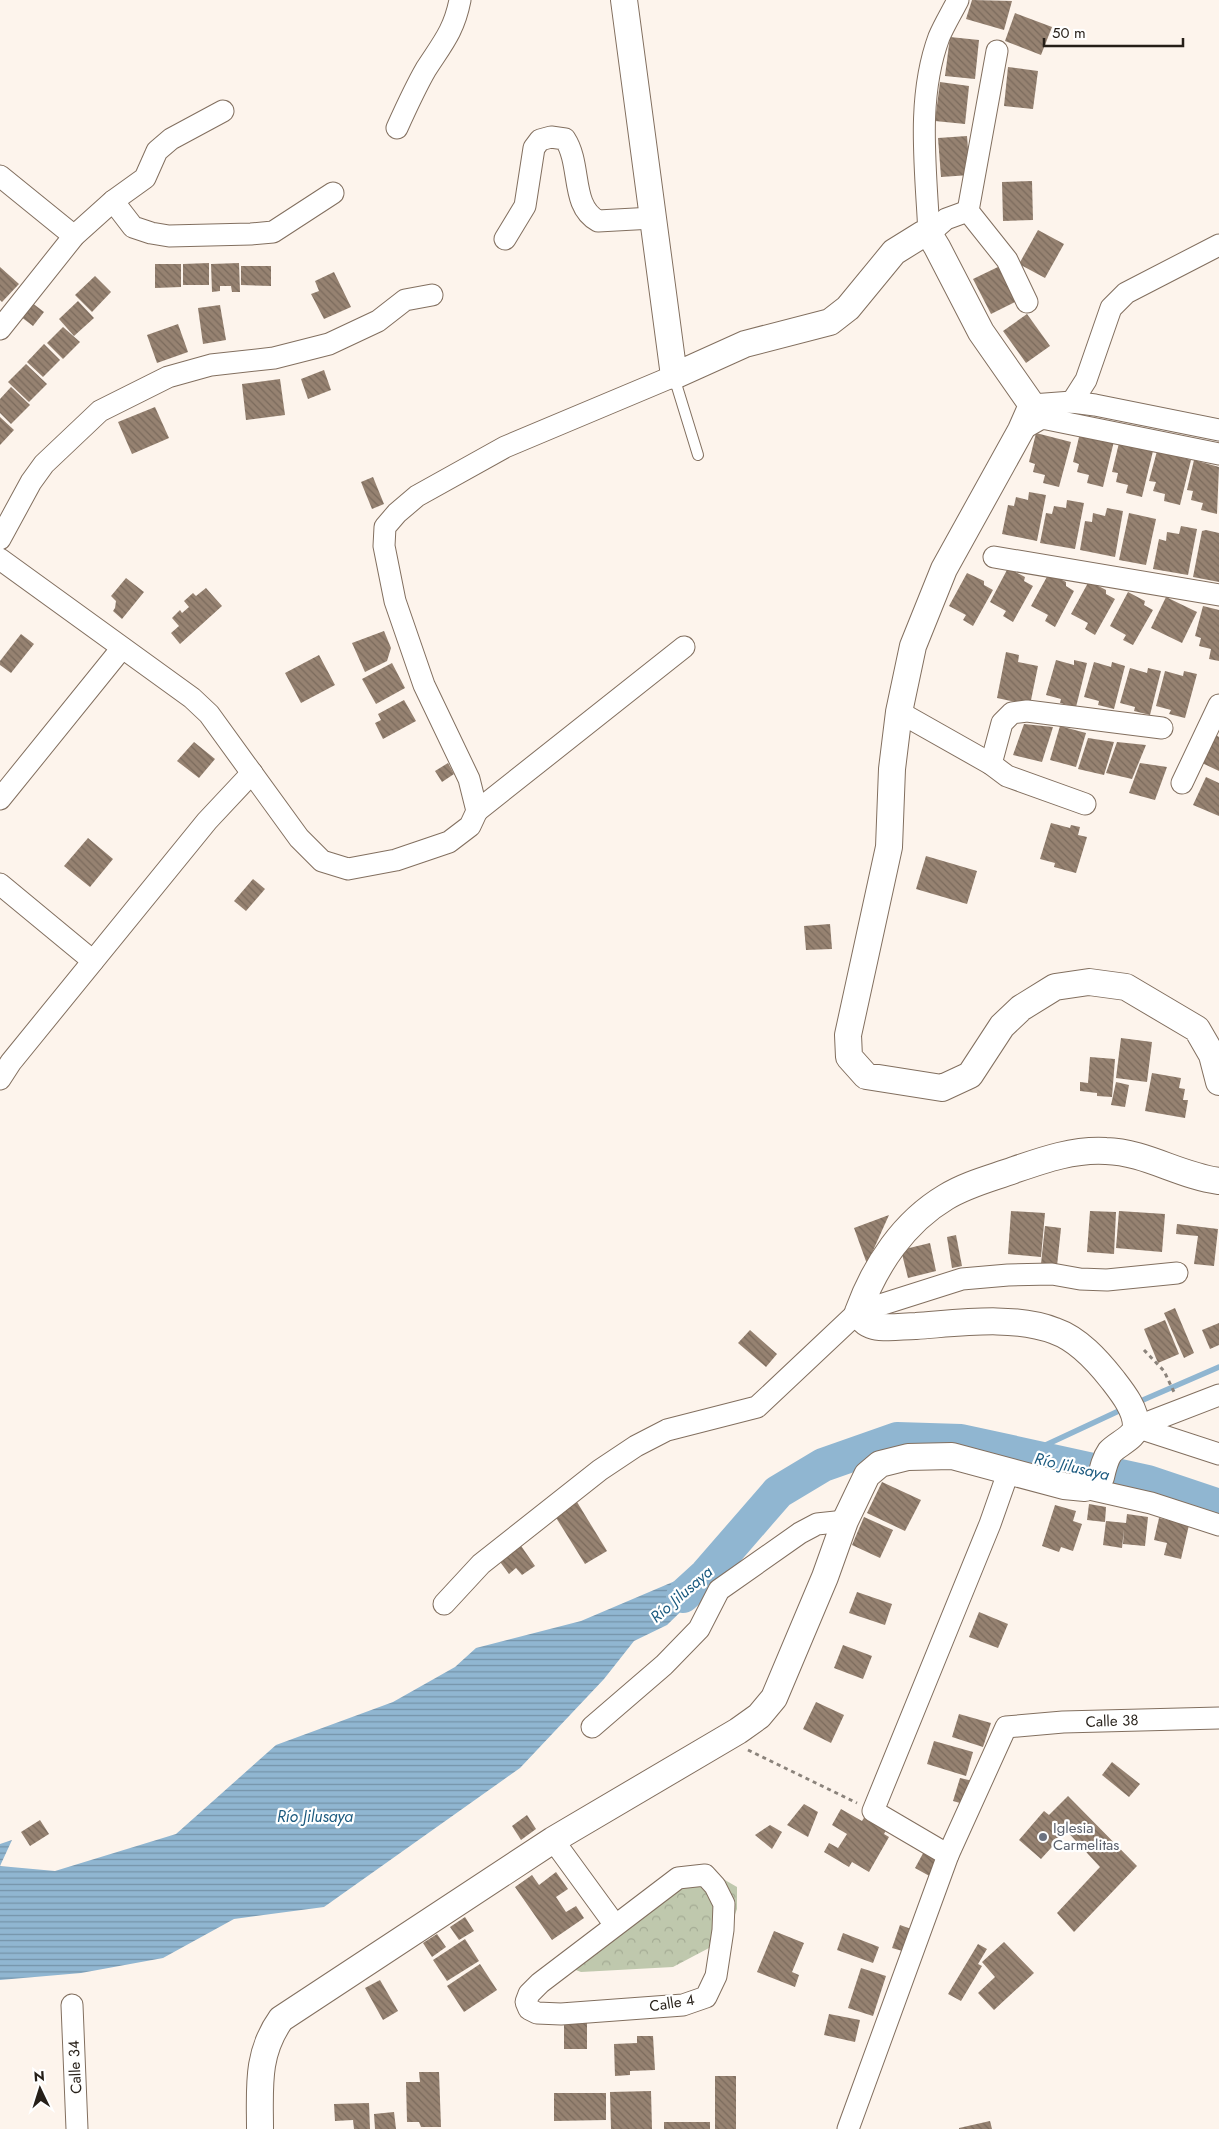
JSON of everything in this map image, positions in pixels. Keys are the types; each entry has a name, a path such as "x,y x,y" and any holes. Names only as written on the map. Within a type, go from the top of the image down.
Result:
{"street":[{"path":"397,128 426,70 446,41 456,20 460,0"},
{"path":"624,0 674,376"},
{"path":"958,0 939,37 930,71 924,110 929,234 938,247 981,332 1032,405"},
{"path":"997,51 968,211 1006,260 1027,302"},
{"path":"0,328 74,236 112,201 145,178 157,151 171,139 223,111"},
{"path":"505,238 525,206 534,148 540,140 551,137 565,139 573,150 582,205 591,217 598,221 653,218"},
{"path":"0,176 74,236"},
{"path":"112,201 133,227 151,233 169,236 252,234 273,232 333,193"},
{"path":"477,811 469,779 424,685 395,601 384,546 385,528 397,513 418,496 505,448 745,344 830,322 848,308 894,252 923,234 929,234 946,219 968,211"},
{"path":"1072,402 1086,380 1111,308 1126,293 1219,246"},
{"path":"0,539 31,482 40,470 100,411 168,377 212,365 274,358 328,344 378,320 405,300 432,295"},
{"path":"1032,405 1072,402 1095,405 1219,430"},
{"path":"1032,405 1021,430 944,569 913,646 899,712 892,769 889,847 848,1035 850,1057 866,1076 942,1088 970,1075 1002,1026 1021,1008 1055,987 1089,982 1126,987 1197,1029 1212,1055 1219,1082"},
{"path":"1021,430 1042,418 1219,454"},
{"path":"994,557 1219,596"},
{"path":"0,559 192,698 210,714 299,838 322,861 348,869 396,860 449,842 470,826 477,811 684,647"},
{"path":"0,799 122,648"},
{"path":"1182,783 1219,706"},
{"path":"991,764 1002,724 1012,713 1027,711 1162,728"},
{"path":"899,712 991,764 1007,776 1085,804"},
{"path":"0,1079 11,1062 207,821 252,772"},
{"path":"0,884 93,961"},
{"path":"444,1604 481,1564 600,1470 636,1446 667,1430 758,1408 858,1312 875,1275 899,1237 919,1215 948,1196 982,1181 1074,1152 1107,1151 1140,1157 1219,1182"},
{"path":"858,1312 962,1279 1052,1274 1080,1279 1107,1280 1177,1273"},
{"path":"260,2129 260,2070 271,2033 282,2019 553,1840 732,1735 759,1716 774,1698 825,1577 845,1520 867,1475 880,1464 908,1457 929,1455 952,1456 1064,1486 1097,1475 1111,1451 1134,1432 1131,1412 1104,1368 1082,1346 1056,1331 1020,1323 874,1326 863,1321 858,1312"},
{"path":"1131,1412 1219,1395"},
{"path":"1131,1412 1219,1454"},
{"path":"848,2129 948,1855 873,1811 990,1524 1009,1470"},
{"path":"1097,1475 1151,1504 1219,1525"},
{"path":"592,1727 664,1665 698,1629 719,1590 800,1533 817,1524 845,1520"},
{"name":"Calle 38","path":"948,1855 1006,1728 1063,1722 1219,1718"},
{"path":"553,1840 616,1925"},
{"name":"Calle 4","path":"705,1875 715,1886 724,1904 723,1930 716,1976 706,1997 683,2005 570,2013 538,2013 529,2009 526,2002 529,1994 540,1983 616,1925 678,1878 705,1875"},
{"name":"Calle 34","path":"72,2005 77,2129"}],"lane":[{"path":"674,376 698,455"}],"path":[{"path":"1144,1350 1158,1363 1173,1391"},
{"path":"732,1735 873,1811"}],"green space":[{"path":"718,1876 737,1887 737,1909 726,1939 673,1967 581,1972 568,1967 657,1894"}],"water":[{"name":"Río Jilusaya","path":"741,1553 667,1625 634,1641 604,1679 520,1768 324,1907 234,1919 163,1958 81,1973 0,1980 0,1866 55,1871 176,1834 276,1745 393,1702 455,1667 476,1648 581,1621"},
{"path":"12,1840 0,1866 0,1844"}],"building":[{"path":"972,0 1012,1 1004,30 966,19"},
{"path":"1015,13 1052,27 1041,55 1005,41"},
{"path":"950,37 979,40 975,79 945,76"},
{"path":"1008,67 1038,71 1033,109 1004,106"},
{"path":"940,82 969,86 965,124 935,121"},
{"path":"967,136 970,175 941,177 938,138"},
{"path":"1032,181 1033,220 1003,221 1002,182"},
{"path":"1038,230 1064,244 1045,278 1019,264"},
{"path":"209,263 209,285 183,285 183,264"},
{"path":"239,263 240,292 232,292 231,286 220,286 220,291 212,292 211,264"},
{"path":"155,264 181,264 181,287 155,288"},
{"path":"241,266 271,266 271,286 241,285"},
{"path":"1000,266 1017,301 991,314 973,279"},
{"path":"0,267 19,284 2,302 0,300"},
{"path":"334,272 351,307 324,319 311,294 319,291 315,281"},
{"path":"95,276 111,292 92,312 75,295"},
{"path":"78,301 94,318 74,336 59,319"},
{"path":"31,302 44,312 33,326 20,316"},
{"path":"220,305 226,340 203,344 198,308"},
{"path":"1027,314 1050,346 1026,363 1003,331"},
{"path":"178,324 188,352 157,363 147,335"},
{"path":"63,327 80,342 63,359 47,343"},
{"path":"44,344 60,360 43,377 27,362"},
{"path":"26,364 47,384 29,402 8,382"},
{"path":"324,370 331,390 308,399 301,379"},
{"path":"280,379 285,415 246,420 242,384"},
{"path":"11,387 30,405 11,424 0,413 0,399"},
{"path":"155,407 169,438 132,454 118,422"},
{"path":"0,417 14,430 0,445"},
{"path":"1036,433 1071,442 1059,487 1043,483 1045,475 1033,472 1035,464 1029,462"},
{"path":"1080,433 1114,441 1103,487 1087,483 1089,475 1077,472 1079,464 1073,462"},
{"path":"1119,443 1153,451 1142,497 1126,493 1128,485 1116,482 1118,473 1112,472"},
{"path":"1157,451 1191,460 1180,505 1164,501 1165,494 1153,491 1156,482 1149,481"},
{"path":"1194,460 1219,467 1217,514 1201,510 1203,503 1191,500 1193,491 1187,490"},
{"path":"373,477 384,504 372,509 361,482"},
{"path":"1029,492 1046,495 1037,541 1002,534 1008,505 1014,506 1016,497 1028,500"},
{"path":"1067,500 1084,503 1075,549 1040,543 1046,513 1052,514 1054,506 1066,508"},
{"path":"1107,508 1123,511 1115,557 1080,550 1085,521 1092,522 1093,513 1105,516"},
{"path":"1129,513 1156,519 1146,565 1119,560"},
{"path":"1181,526 1197,529 1188,575 1153,569 1159,539 1166,541 1167,532 1179,534"},
{"path":"1202,531 1219,533 1219,582 1193,577"},
{"path":"1008,568 1025,577 1024,581 1033,586 1013,622 1003,616 1006,611 990,602"},
{"path":"967,573 984,581 984,585 993,590 973,626 963,620 966,615 949,606"},
{"path":"1049,573 1066,582 1066,586 1074,591 1055,627 1045,621 1048,615 1031,606"},
{"path":"126,578 144,592 122,619 113,611 116,601 111,596"},
{"path":"1089,581 1106,590 1106,594 1115,599 1095,635 1085,629 1088,623 1071,614"},
{"path":"206,588 222,606 180,644 171,633 179,626 172,618 180,610 182,613 189,607 184,601 193,593 196,596"},
{"path":"1128,592 1145,601 1144,605 1153,610 1133,645 1123,640 1126,635 1110,626"},
{"path":"1166,597 1197,612 1182,643 1151,628"},
{"path":"1203,606 1219,610 1219,661 1209,659 1211,649 1199,646 1201,638 1195,636"},
{"path":"384,631 391,648 387,661 365,672 352,643"},
{"path":"21,634 34,644 11,673 0,665 0,661"},
{"path":"1006,652 1019,655 1018,662 1038,666 1030,705 997,698"},
{"path":"319,655 335,685 301,703 285,673"},
{"path":"1056,660 1074,665 1074,660 1087,663 1076,707 1060,703 1061,699 1046,695"},
{"path":"1094,662 1111,667 1112,662 1125,666 1114,709 1098,705 1099,701 1084,697"},
{"path":"392,663 405,688 376,704 362,679"},
{"path":"1130,668 1147,673 1148,668 1161,671 1150,715 1134,711 1135,707 1120,703"},
{"path":"1165,671 1183,676 1184,671 1197,674 1185,718 1169,714 1171,710 1156,706"},
{"path":"404,700 416,721 383,739 375,723 381,720 378,714"},
{"path":"1024,724 1053,727 1042,762 1013,755"},
{"path":"1060,726 1086,733 1076,767 1050,760"},
{"path":"1216,735 1219,737 1219,771 1202,763"},
{"path":"1088,738 1114,742 1104,775 1078,769"},
{"path":"194,742 215,759 199,778 177,761"},
{"path":"1117,742 1146,745 1132,779 1106,773"},
{"path":"448,763 454,774 442,782 435,771"},
{"path":"1140,763 1167,767 1155,800 1129,793"},
{"path":"1206,777 1219,783 1219,816 1193,805"},
{"path":"1051,823 1070,828 1071,825 1080,827 1078,835 1087,837 1076,873 1054,867 1055,863 1040,859"},
{"path":"88,838 113,859 90,887 64,866"},
{"path":"926,856 977,871 967,904 916,889"},
{"path":"253,879 265,889 246,911 234,901"},
{"path":"830,924 832,949 806,950 804,926"},
{"path":"1121,1038 1152,1042 1147,1082 1116,1078"},
{"path":"1090,1057 1115,1059 1112,1097 1097,1096 1097,1093 1080,1091 1080,1082 1088,1083"},
{"path":"1152,1073 1181,1078 1179,1088 1185,1089 1183,1100 1188,1100 1185,1118 1145,1111"},
{"path":"1116,1082 1129,1085 1125,1107 1111,1105"},
{"path":"1011,1211 1045,1213 1041,1257 1008,1254"},
{"path":"1090,1211 1116,1212 1114,1254 1087,1252"},
{"path":"1119,1211 1165,1214 1162,1252 1116,1248"},
{"path":"889,1215 867,1264 854,1228"},
{"path":"1177,1224 1218,1229 1214,1266 1194,1264 1198,1236 1176,1234"},
{"path":"1045,1226 1061,1228 1057,1266 1041,1264"},
{"path":"956,1235 962,1266 952,1268 947,1237"},
{"path":"930,1243 936,1271 908,1278 901,1250"},
{"path":"1175,1308 1194,1353 1184,1358 1164,1313"},
{"path":"1165,1320 1179,1354 1158,1363 1144,1329"},
{"path":"1219,1323 1219,1345 1210,1349 1202,1330"},
{"path":"750,1330 777,1354 766,1367 738,1343"},
{"path":"882,1482 921,1500 905,1531 867,1513"},
{"path":"577,1502 607,1551 585,1564 555,1516"},
{"path":"1089,1504 1106,1507 1105,1522 1087,1520"},
{"path":"1055,1505 1076,1511 1073,1521 1082,1524 1073,1551 1061,1547 1059,1552 1042,1546"},
{"path":"1127,1514 1148,1517 1145,1546 1123,1544 1124,1529 1122,1548 1103,1545 1106,1521 1126,1523"},
{"path":"864,1517 893,1530 880,1558 852,1545"},
{"path":"1159,1518 1189,1525 1181,1559 1164,1555 1167,1543 1154,1540"},
{"path":"517,1540 535,1566 522,1575 516,1568 509,1574 495,1555"},
{"path":"857,1592 892,1604 885,1625 849,1613"},
{"path":"979,1612 1008,1624 998,1648 969,1637"},
{"path":"843,1645 872,1656 863,1679 834,1668"},
{"path":"816,1702 844,1715 831,1743 803,1729"},
{"path":"959,1714 991,1723 983,1747 952,1737"},
{"path":"934,1741 973,1752 966,1776 927,1764"},
{"path":"1112,1762 1140,1784 1129,1797 1102,1775"},
{"path":"960,1778 973,1781 967,1805 953,1801"},
{"path":"1068,1796 1137,1866 1074,1932 1057,1913 1100,1867 1063,1827 1057,1834 1061,1837 1041,1859 1019,1840 1044,1811 1049,1815"},
{"path":"804,1804 818,1812 808,1837 787,1825"},
{"path":"841,1809 862,1821 867,1813 889,1825 884,1834 889,1837 869,1872 852,1862 849,1867 824,1852 829,1843 838,1848 847,1834 832,1825"},
{"path":"527,1815 536,1829 521,1840 512,1826"},
{"path":"40,1820 49,1834 30,1846 21,1832"},
{"path":"770,1825 782,1832 772,1849 755,1835"},
{"path":"927,1846 945,1855 933,1878 915,1868"},
{"path":"556,1872 568,1889 556,1897 566,1912 576,1906 584,1918 552,1940 515,1887 532,1875 539,1885"},
{"path":"465,1917 474,1931 459,1940 450,1927"},
{"path":"900,1925 914,1930 906,1952 892,1948"},
{"path":"774,1931 804,1943 792,1972 799,1975 795,1987 757,1972"},
{"path":"843,1933 879,1947 873,1963 837,1950"},
{"path":"437,1934 446,1947 432,1957 423,1943"},
{"path":"465,1939 479,1961 447,1981 433,1960"},
{"path":"1004,1942 1034,1973 994,2010 978,1993 995,1977 982,1962"},
{"path":"978,1944 987,1949 978,1964 982,1966 961,2001 948,1994"},
{"path":"480,1964 497,1990 464,2012 447,1986"},
{"path":"861,1968 886,1976 873,2016 848,2008"},
{"path":"380,1980 398,2011 383,2020 365,1988"},
{"path":"829,2014 860,2020 855,2042 824,2035"},
{"path":"564,2021 587,2021 587,2049 564,2049"},
{"path":"637,2036 653,2036 655,2070 630,2071 630,2075 615,2076 614,2044 637,2043"},
{"path":"419,2072 439,2072 441,2127 421,2127 419,2122 407,2122 406,2082 420,2082"},
{"path":"715,2076 736,2076 736,2129 715,2129"},
{"path":"651,2091 652,2129 611,2129 610,2092"},
{"path":"554,2093 606,2093 606,2120 554,2121"},
{"path":"369,2103 370,2129 354,2129 353,2120 335,2121 334,2104"},
{"path":"394,2112 396,2129 375,2129 374,2114"},
{"path":"990,2121 992,2129 959,2129 959,2128"},
{"path":"664,2122 710,2122 710,2129 664,2129"}],"waterway":[{"path":"1136,1403 1219,1367"},
{"path":"1022,1456 1123,1409"},
{"name":"Río Jilusaya","path":"683,1596 706,1575 778,1492 823,1465 897,1439 961,1441 1148,1482 1219,1506"}],"place":[{"name":"Iglesia Carmelitas","path":"1043,1837"}]}
